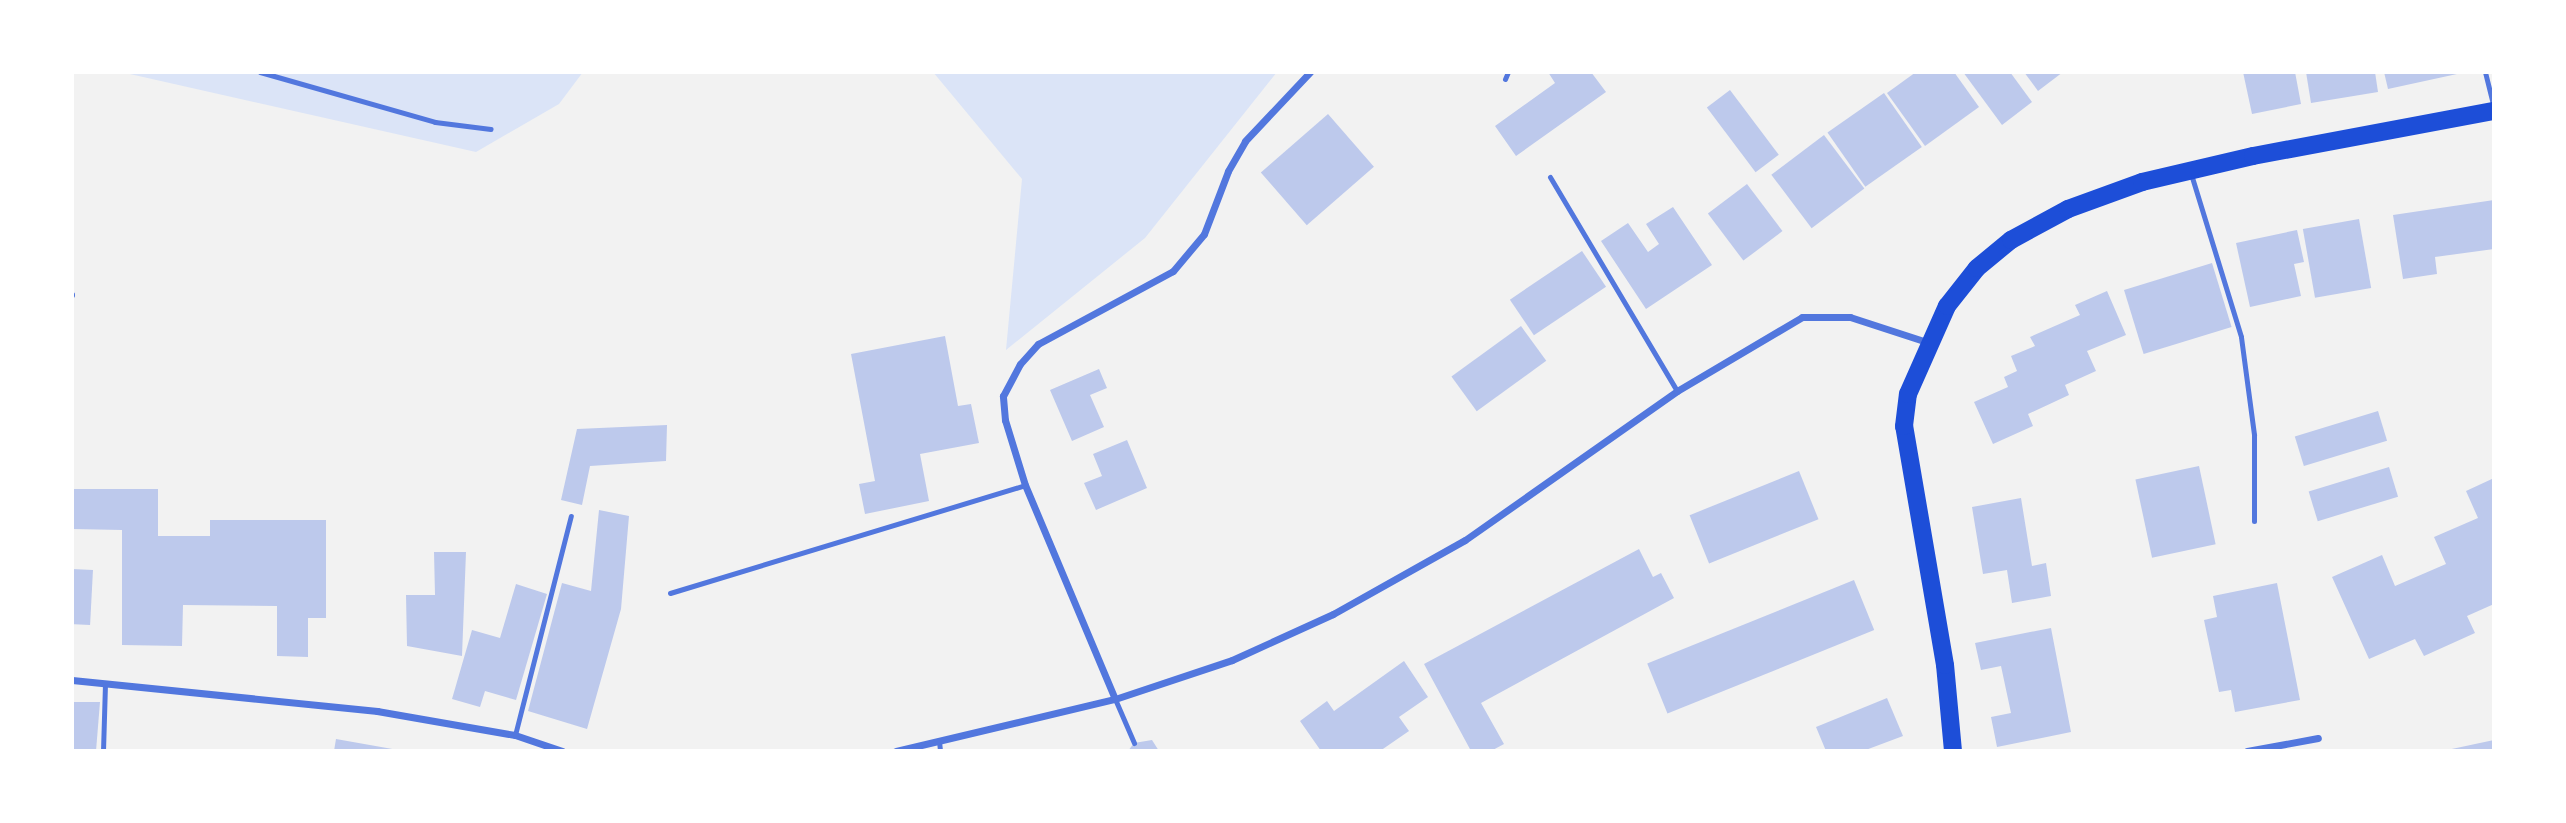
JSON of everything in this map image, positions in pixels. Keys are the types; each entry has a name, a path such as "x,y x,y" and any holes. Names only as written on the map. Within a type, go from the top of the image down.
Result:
{"main road":[{"path":"1953,751 1945,666 1904,426 1908,394 1947,306 1977,268 2011,240 2094,198 2190,171 2494,110"}],"street":[{"path":"1115,699 1025,485 1005,421 1003,396 1020,365 1038,344 1172,271 1205,234 1245,141 1310,72"},
{"path":"896,751 1115,699 1231,660 1333,614 1465,540 1677,391 1802,317 1850,317 1931,343"},
{"path":"72,680 377,711 515,735 562,751"},
{"path":"2247,751 2318,738"}],"lane":[{"path":"260,72 435,122 491,129"},
{"path":"1505,79 1508,72"},
{"path":"2485,72 2494,110"},
{"path":"2190,171 2242,337 2254,435 2254,521"},
{"path":"1550,177 1677,391"},
{"path":"670,593 1025,485"},
{"path":"515,735 571,516"},
{"path":"103,751 105,682"},
{"path":"1115,699 1133,743"},
{"path":"939,741 940,751"}],"shaded area":[{"path":"121,72 583,72 559,104 476,152"},
{"path":"933,72 1277,72 1145,238 1006,350 1022,179"}],"building":[{"path":"1548,72 1591,72 1606,92 1516,156 1495,126 1555,83"},
{"path":"1916,72 1954,72 1979,107 1925,146 1887,93"},
{"path":"1963,72 2010,72 2032,102 2002,125"},
{"path":"2024,72 2063,72 2038,91"},
{"path":"2243,72 2295,72 2301,104 2252,114"},
{"path":"2306,72 2375,72 2378,92 2311,103"},
{"path":"2384,72 2457,72 2457,74 2388,89"},
{"path":"1730,90 1779,155 1756,172 1707,107"},
{"path":"1884,93 1922,147 1865,187 1827,133"},
{"path":"1328,114 1374,167 1307,225 1261,172"},
{"path":"1824,135 1864,189 1812,228 1771,175"},
{"path":"1747,184 1783,231 1743,261 1708,213"},
{"path":"2494,200 2494,249 2435,257 2437,274 2403,279 2393,215"},
{"path":"1673,207 1712,265 1646,309 1601,241 1628,223 1648,252 1659,244 1646,224"},
{"path":"2359,219 2371,288 2315,298 2303,229"},
{"path":"2297,230 2304,262 2294,264 2301,296 2250,307 2236,243"},
{"path":"1582,251 1606,287 1534,335 1510,300"},
{"path":"2212,263 2232,327 2144,354 2124,290"},
{"path":"2107,291 2126,335 2087,351 2096,371 2065,385 2069,395 2028,414 2033,426 1993,444 1974,402 2008,387 2004,377 2017,371 2011,356 2035,346 2030,337 2080,315 2075,305"},
{"path":"1521,326 1546,361 1477,411 1451,377"},
{"path":"945,336 958,406 971,404 979,443 920,454 929,501 865,514 859,484 875,481 851,354"},
{"path":"1099,369 1107,388 1090,395 1104,427 1072,441 1050,390"},
{"path":"2378,411 2387,441 2304,466 2295,436"},
{"path":"667,425 666,461 590,466 582,505 561,500 577,429"},
{"path":"1127,440 1147,488 1096,510 1084,483 1102,476 1093,454"},
{"path":"2199,466 2216,544 2152,558 2135,480"},
{"path":"2389,467 2398,497 2318,521 2309,492"},
{"path":"1799,471 1818,519 1709,563 1690,515"},
{"path":"2494,478 2494,604 2467,616 2475,633 2424,656 2415,639 2369,659 2332,577 2382,555 2395,586 2446,564 2434,537 2478,518 2466,491"},
{"path":"72,489 158,489 158,536 210,536 210,520 326,520 326,618 308,618 308,657 277,656 277,606 183,605 182,646 122,645 122,530 72,529"},
{"path":"2021,498 2032,566 2046,563 2051,596 2012,603 2007,570 1983,574 1972,507"},
{"path":"599,510 629,516 621,609 587,729 528,711 562,583 591,591"},
{"path":"1639,549 1653,577 1661,573 1674,598 1481,703 1504,744 1491,751 1471,751 1424,664"},
{"path":"434,552 466,552 462,656 407,646 406,595 435,595"},
{"path":"72,569 93,570 90,625 72,624"},
{"path":"1854,580 1874,630 1667,714 1647,664"},
{"path":"2277,583 2300,700 2235,712 2231,690 2219,692 2204,620 2217,617 2213,596"},
{"path":"516,584 547,594 516,700 485,691 480,707 452,699 472,630 500,638"},
{"path":"2051,628 2071,732 1997,747 1991,717 2011,713 2001,666 1981,670 1975,643"},
{"path":"1404,661 1428,697 1399,717 1409,731 1380,751 1321,751 1300,721 1327,701 1334,711"},
{"path":"1887,698 1903,736 1863,751 1826,751 1816,727"},
{"path":"72,702 100,702 96,751 72,751"},
{"path":"336,739 398,750 398,751 334,751"},
{"path":"1152,740 1159,751 1128,751 1134,743"},
{"path":"2494,740 2494,751 2447,750"}]}
